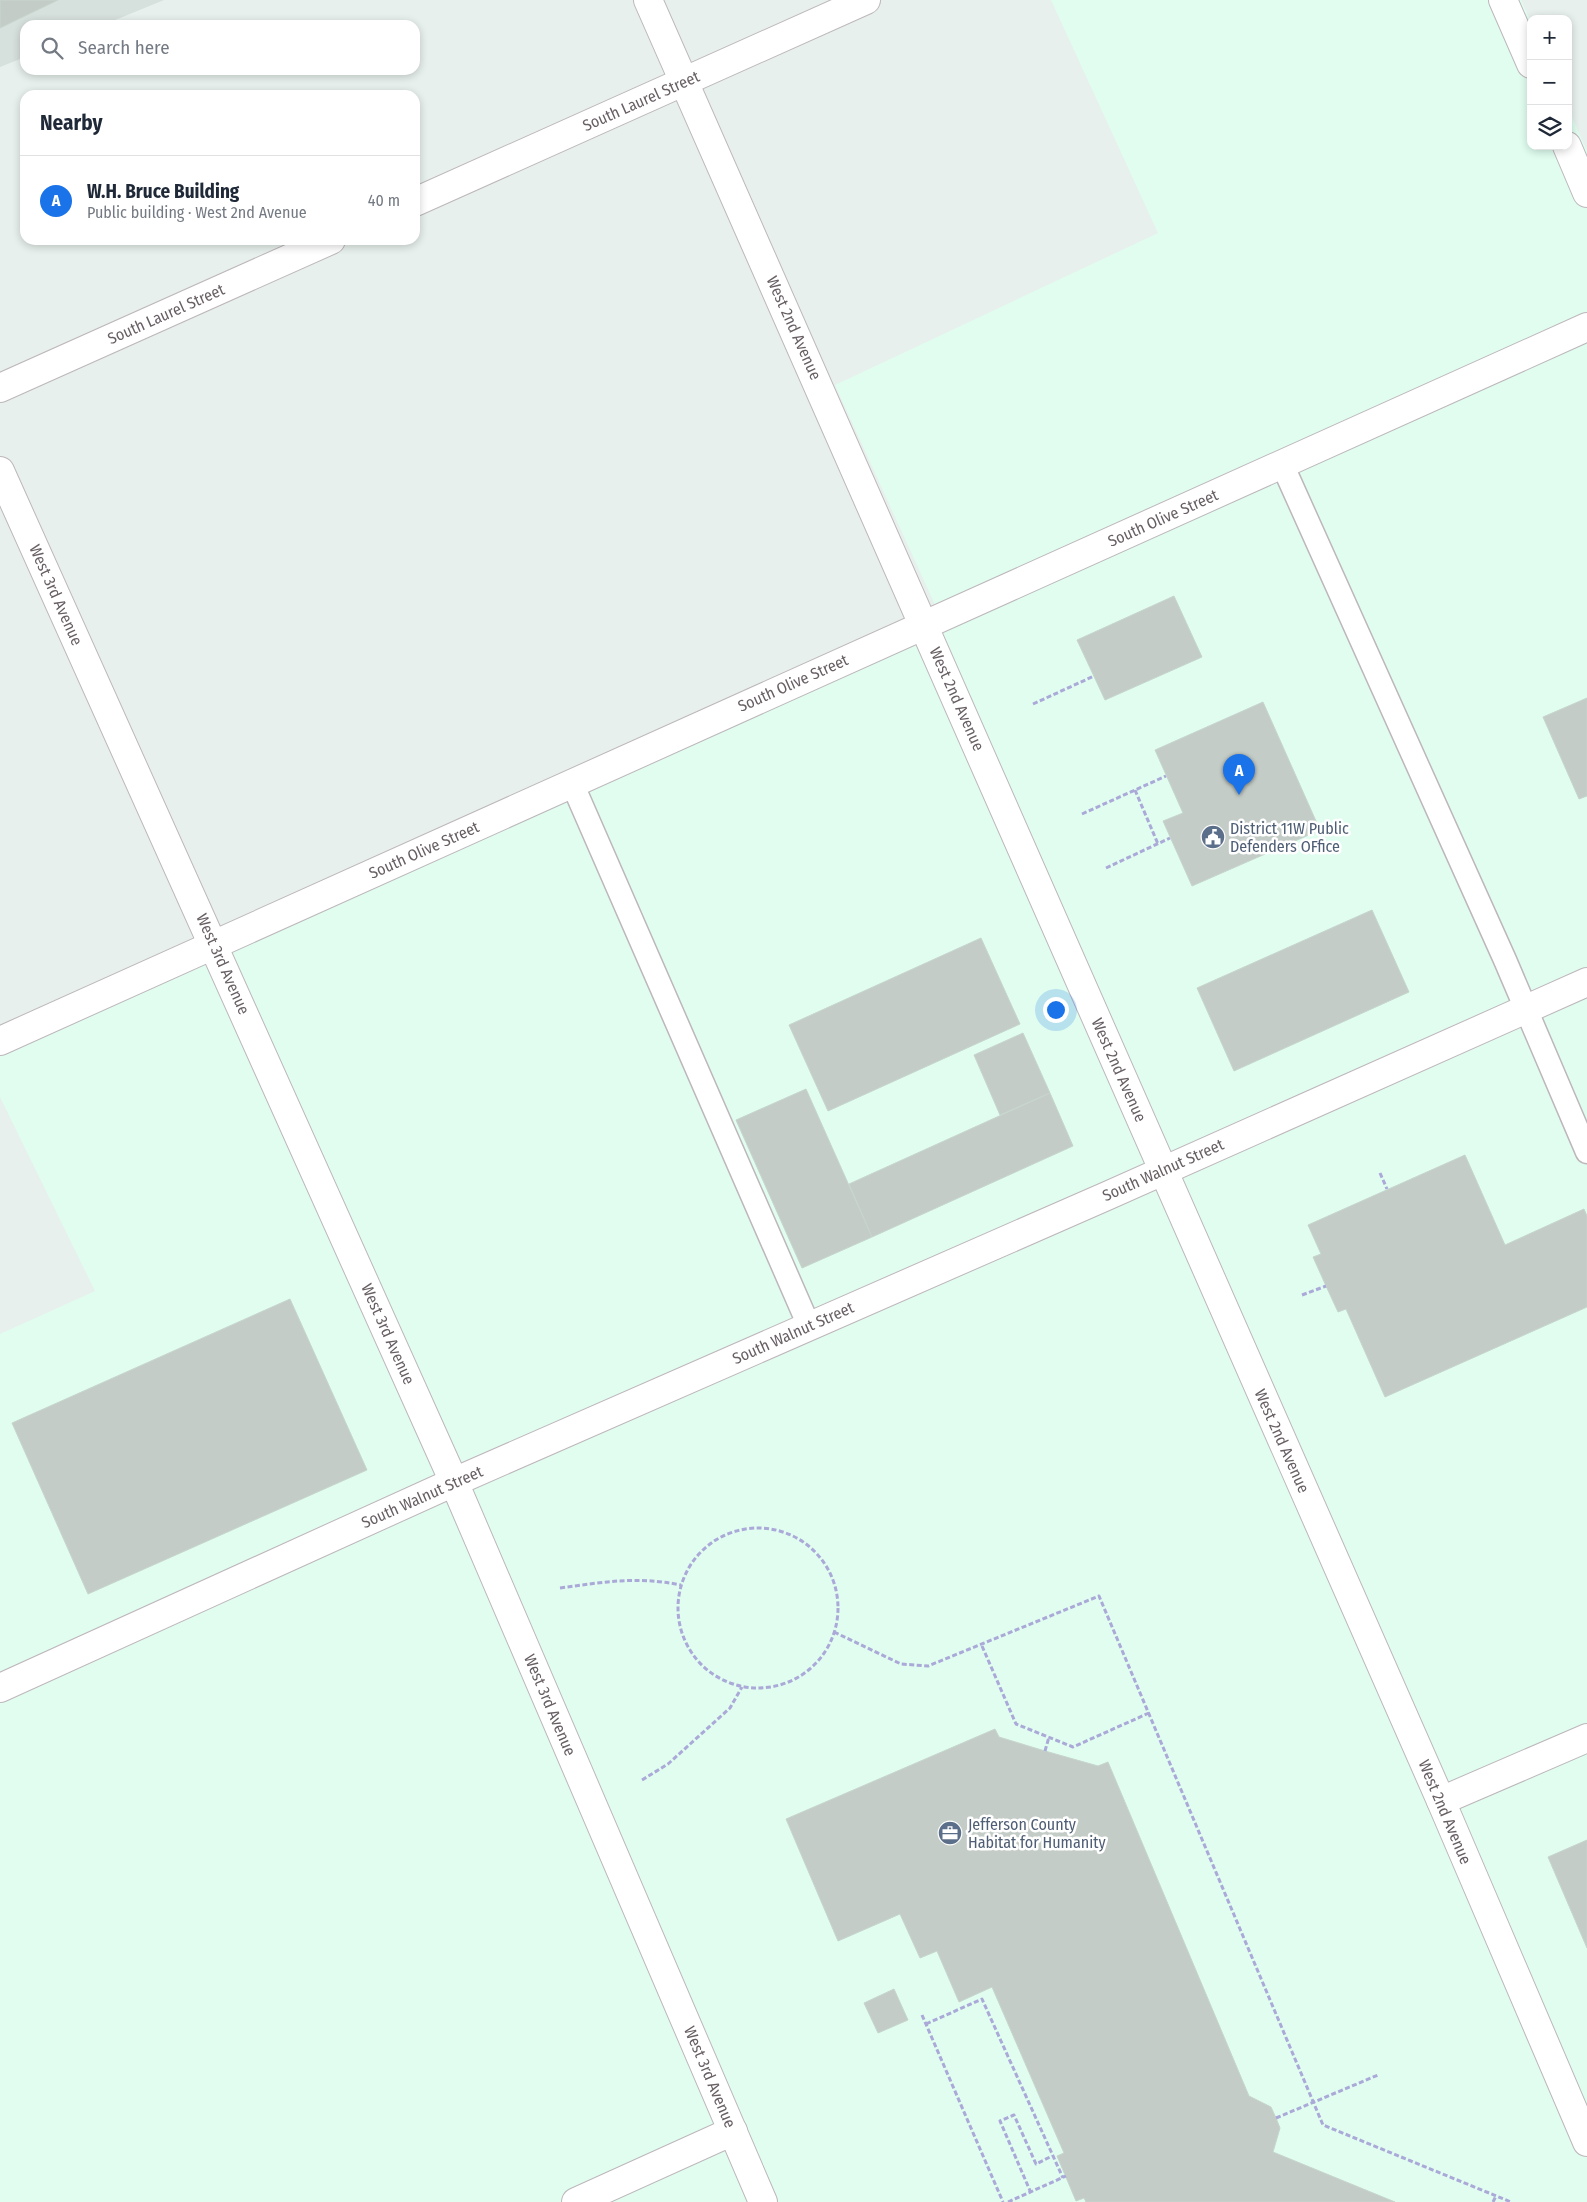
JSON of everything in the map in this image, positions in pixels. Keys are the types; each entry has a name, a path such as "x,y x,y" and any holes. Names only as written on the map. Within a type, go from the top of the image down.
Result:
{"street":[{"name":"West 2nd Avenue","path":"648,0 1442,1801 1587,2142"},
{"name":"South Laurel Street","path":"420,200 866,0"},
{"path":"1503,0 1529,60"},
{"path":"1569,150 1587,193"},
{"name":"South Laurel Street","path":"0,388 320,245"},
{"name":"South Olive Street","path":"0,1041 1587,327"},
{"name":"West 3rd Avenue","path":"0,470 454,1482 763,2202"},
{"name":"South Walnut Street","path":"0,1688 454,1482 1163,1171 1587,982"},
{"path":"1442,1801 1587,1738"},
{"path":"576,2202 733,2131"}],"lane":[{"path":"1282,464 1526,1008 1587,1152"},
{"path":"572,783 809,1326"}],"path":[{"path":"1033,704 1094,676"},
{"path":"1082,814 1166,776"},
{"path":"1135,790 1158,844"},
{"path":"1106,868 1170,838"},
{"path":"1380,1173 1387,1190"},
{"path":"1302,1295 1326,1286"},
{"path":"766,1527 792,1535 815,1550 831,1573 838,1598 837,1623 829,1647 813,1667 792,1682 767,1688 742,1687 718,1678 698,1661 684,1640 678,1613 681,1585 693,1560 713,1541 738,1530 766,1527"},
{"path":"560,1588 612,1580 653,1580 681,1585"},
{"path":"834,1632 901,1664 928,1666 982,1646 1099,1596 1323,2125 1511,2202"},
{"path":"982,1646 1016,1724 1072,1747 1148,1713"},
{"path":"642,1780 668,1764 730,1708 742,1687"},
{"path":"1045,1751 1049,1737"},
{"path":"926,2024 982,1999 1052,2156 1064,2177 1008,2202"},
{"path":"922,2015 1003,2202"},
{"path":"1276,2118 1378,2075"},
{"path":"1031,2193 1000,2122 1014,2115 1036,2164 1052,2156"},
{"path":"1493,2202 1496,2196"}],"shaded area":[{"path":"0,0 164,0 115,20 20,20 20,59 0,67"},
{"path":"1051,0 1521,0 1528,15 1527,150 1572,150 1572,117 1587,151 1587,2202 0,2202 0,1334 95,1291 0,1097 0,1053 946,629 835,385 1158,233"}],"building":[{"path":"0,0 58,0 0,28"},
{"path":"1174,596 1202,657 1105,700 1077,640"},
{"path":"1587,698 1587,796 1579,799 1543,717"},
{"path":"1263,702 1320,830 1192,886 1163,821 1183,813 1155,750"},
{"path":"1372,910 1409,992 1234,1071 1197,988"},
{"path":"981,938 1020,1024 828,1111 789,1025"},
{"path":"1023,1033 1050,1093 1000,1115 974,1055"},
{"path":"806,1089 872,1237 802,1268 736,1120"},
{"path":"1050,1093 1073,1146 872,1237 849,1184"},
{"path":"1465,1155 1505,1245 1584,1209 1587,1216 1587,1307 1385,1397 1346,1309 1338,1312 1313,1257 1321,1254 1308,1225"},
{"path":"290,1299 367,1470 88,1594 12,1423"},
{"path":"995,1729 999,1737 1045,1751 1098,1766 1108,1762 1249,2096 1271,2107 1276,2118 1280,2128 1273,2152 1395,2202 1086,2202 1084,2198 1076,2201 1057,2156 1064,2153 992,1987 959,2002 937,1951 920,1958 900,1914 838,1941 786,1819"},
{"path":"1587,1840 1587,1948 1548,1857"},
{"path":"894,1989 908,2020 878,2033 864,2003"}],"place":[{"name":"W.H. Bruce Building","path":"1239,795"},
{"name":"District 11W Public Defenders OFfice","path":"1213,837"},
{"name":"Jefferson County Habitat for Humanity","path":"950,1833"}]}
